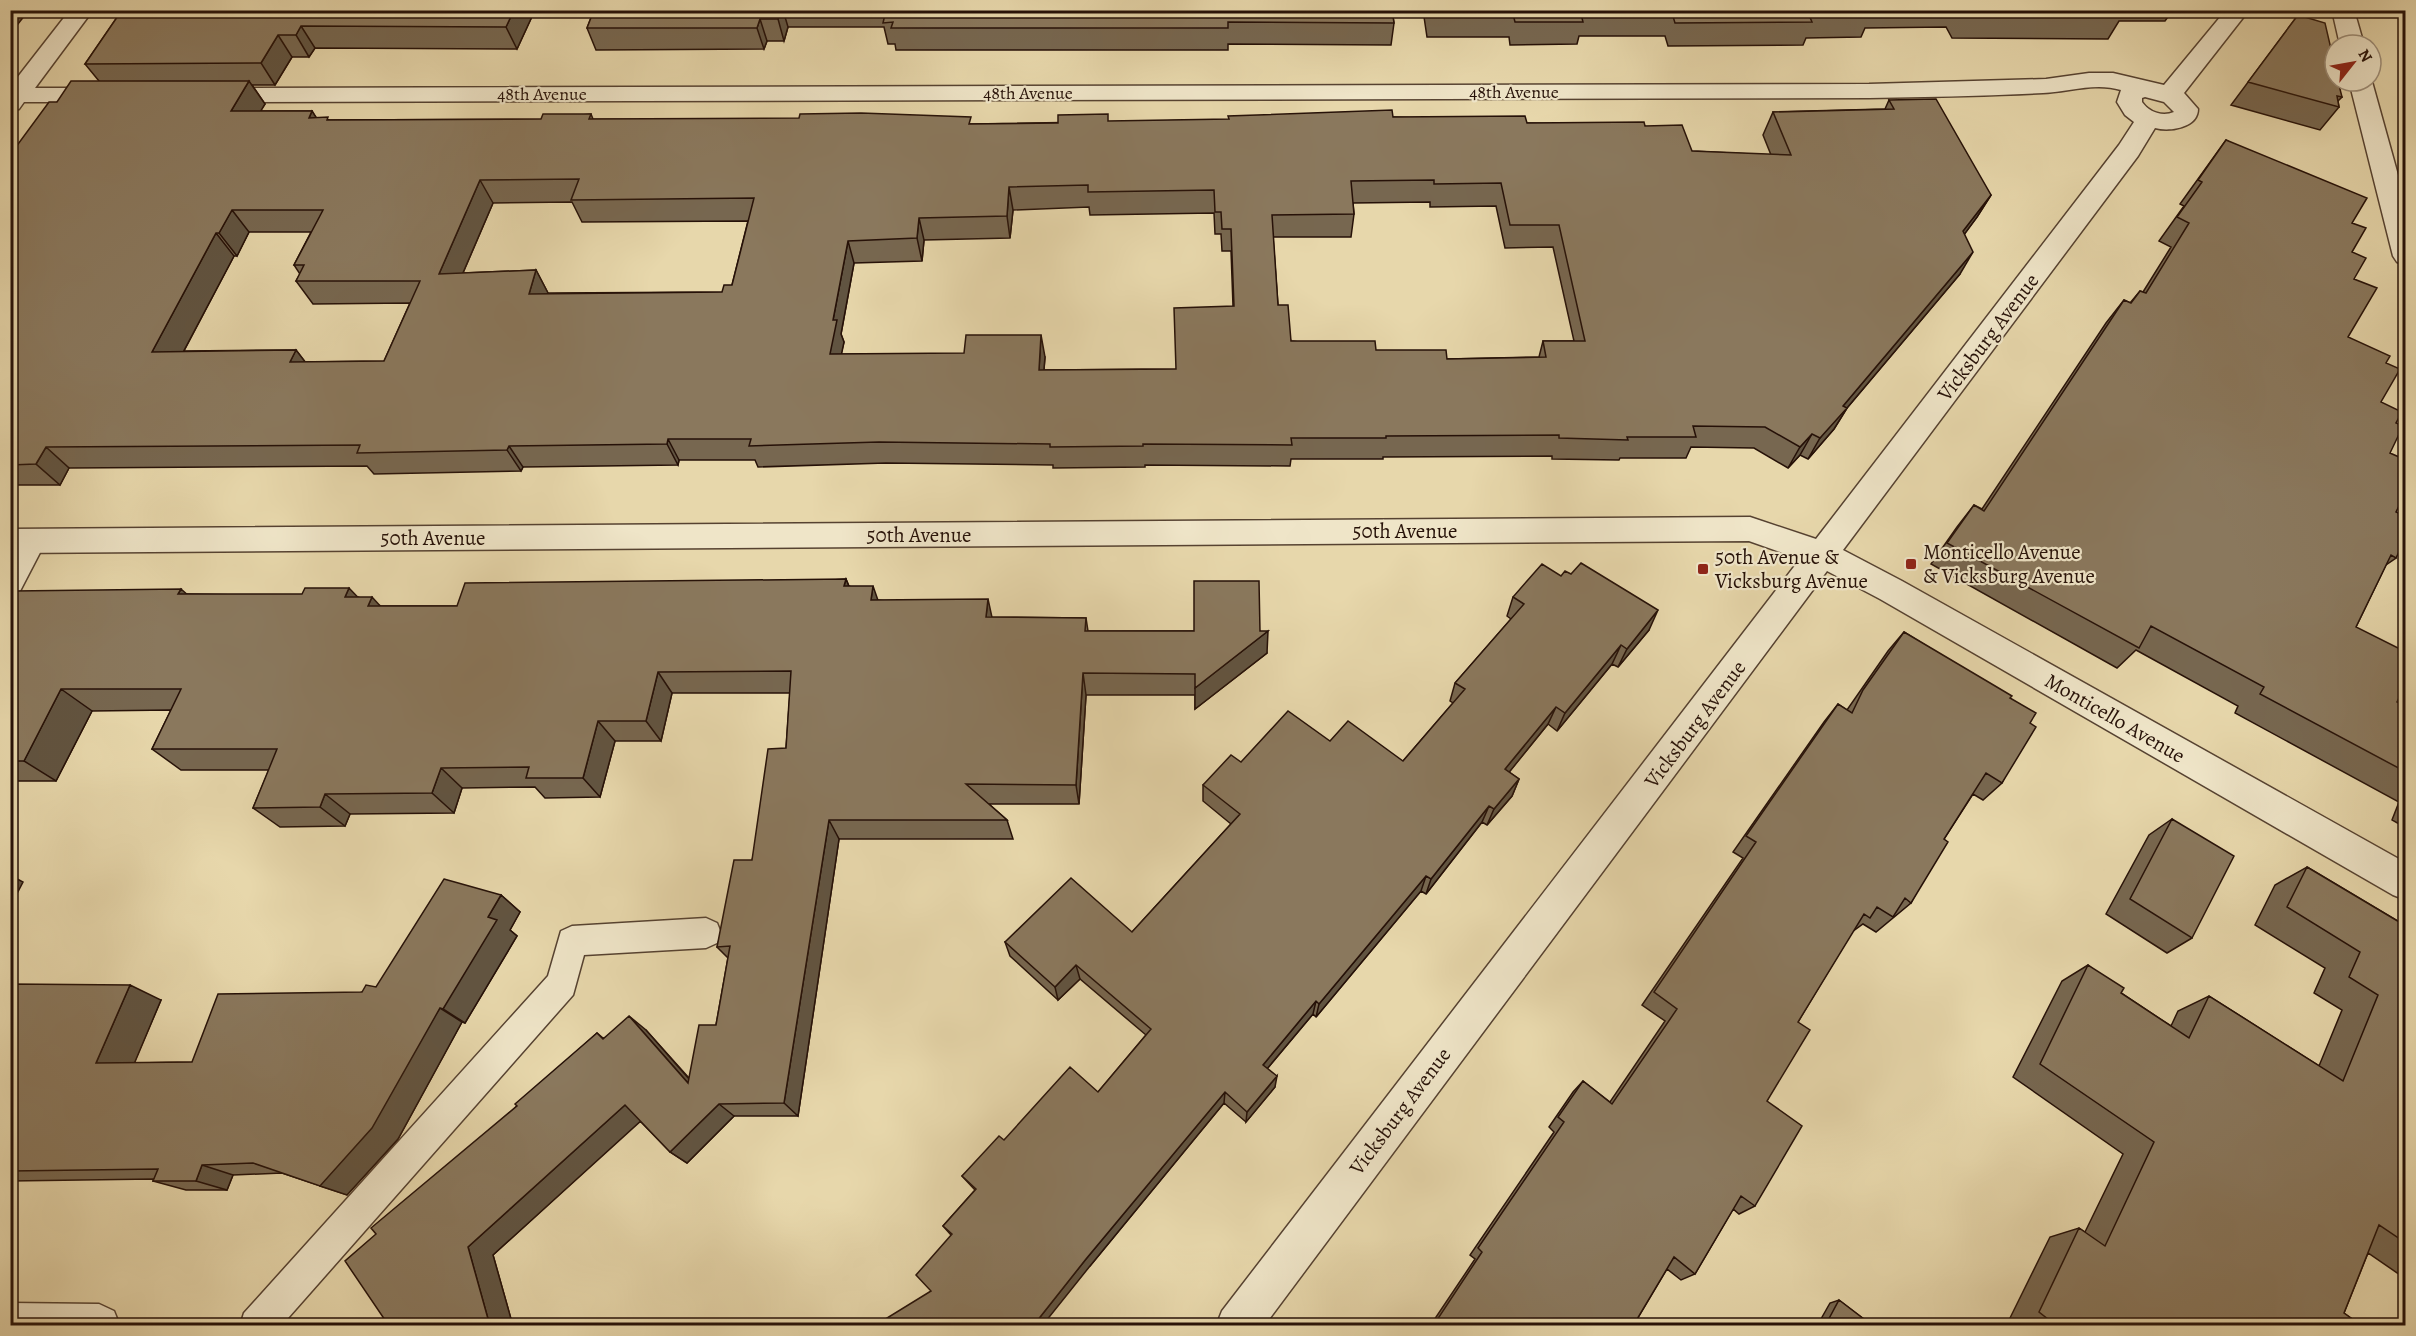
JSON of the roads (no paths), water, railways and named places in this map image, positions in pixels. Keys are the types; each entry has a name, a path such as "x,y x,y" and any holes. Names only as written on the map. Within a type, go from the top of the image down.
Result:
{"street":[{"path":"13,98 82,10"},
{"name":"Vicksburg Avenue","path":"1237,1326 2129,150 2149,104 2184,78 2238,10"},
{"path":"2343,10 2349,33"},
{"name":"48th Avenue","path":"195,94 1857,91 2046,86 2087,95 2149,104"},
{"path":"2364,93 2406,256"},
{"path":"13,98 136,95"},
{"name":"50th Avenue","path":"22,541 1750,529 1824,555"},
{"name":"Monticello Avenue","path":"1824,555 1912,602 2406,883"},
{"path":"10,1325 99,1326"}],"lane":[{"path":"10,586 22,541"},
{"path":"257,1326 562,984 572,941 706,933"}],"place":[{"name":"Monticello Avenue & Vicksburg Avenue","path":"1911,564"},
{"name":"50th Avenue & Vicksburg Avenue","path":"1703,569"}]}
